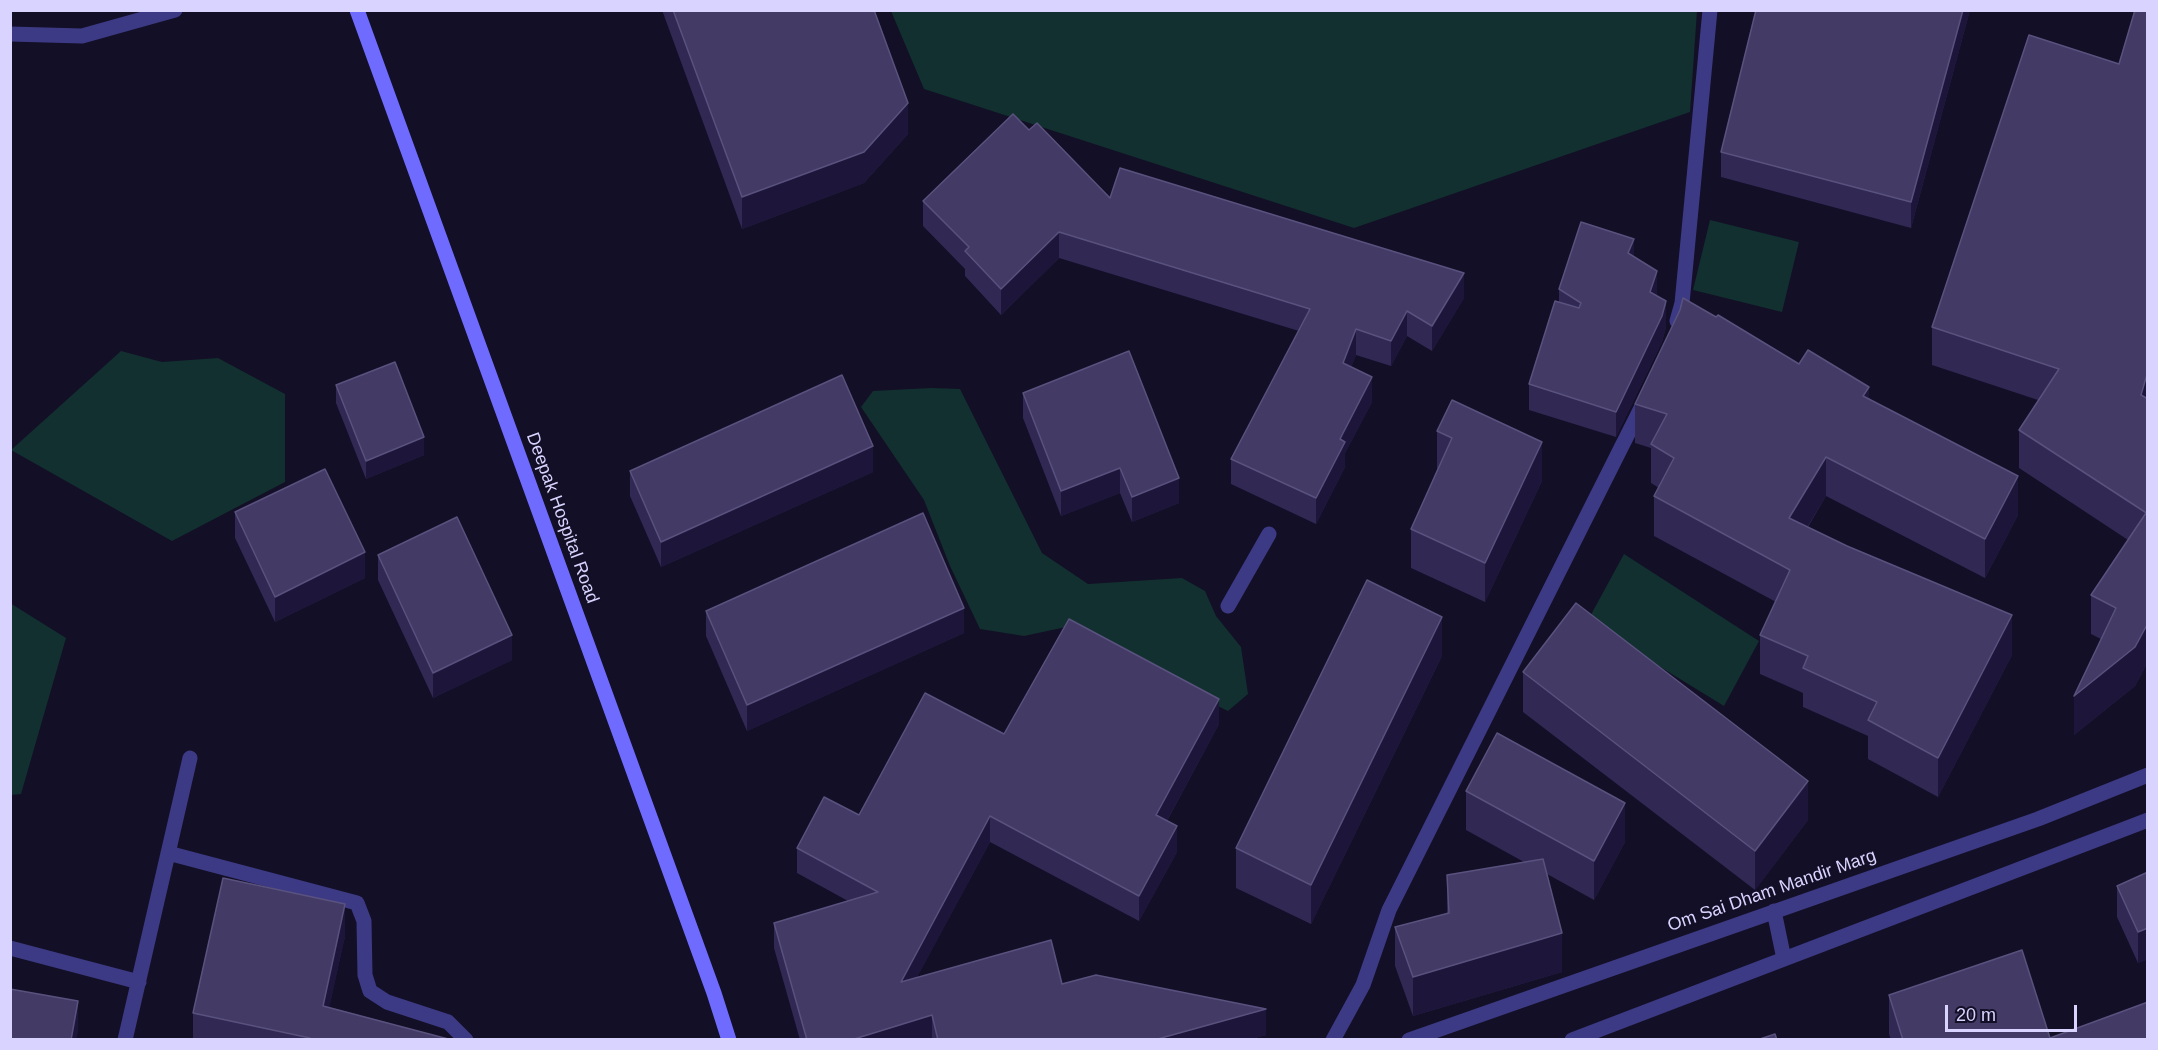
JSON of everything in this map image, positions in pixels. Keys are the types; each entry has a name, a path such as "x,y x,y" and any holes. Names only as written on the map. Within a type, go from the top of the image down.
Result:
{"street":[{"path":"10,34 82,36 175,10"},
{"name":"Deepak Hospital Road","path":"357,10 710,981 729,1040"},
{"path":"1674,334 1682,303 1710,10"},
{"path":"1333,1040 1363,985 1389,910 1651,387"},
{"path":"1228,606 1269,534"},
{"path":"125,1040 190,758"},
{"name":"Om Sai Dham Mandir Marg","path":"1410,1039 2038,819 2148,775"},
{"path":"1572,1040 2148,820"},
{"path":"168,853 357,903 364,921 365,975 370,991 387,1002 448,1022 466,1040"},
{"path":"1774,911 1784,959"},
{"path":"10,948 139,982"}],"green space":[{"path":"891,11 1697,11 1690,112 1354,228 924,89"},
{"path":"1710,220 1799,242 1782,312 1693,290"},
{"path":"121,351 162,362 218,358 285,394 285,482 172,541 11,450"},
{"path":"960,389 1042,553 1088,584 1182,578 1205,591 1216,616 1241,647 1248,694 1228,711 1165,681 1066,627 1024,636 980,629 950,566 924,500 861,407 873,391"},
{"path":"1624,554 1759,641 1724,706 1587,622"},
{"path":"10,603 66,638 21,794 11,795"}],"building":[{"path":"673,10 874,10 908,103 864,152 742,197"},
{"path":"1756,10 1963,10 1911,202 1721,152"},
{"path":"2135,10 2148,10 2148,371 2141,395 2148,399 2148,514 2019,430 2059,369 1932,327 2029,35 2119,64"},
{"path":"1013,114 1029,130 1037,123 1110,198 1120,168 1464,273 1432,326 1407,311 1391,341 1356,329 1343,363 1372,377 1340,439 1345,442 1316,498 1231,459 1310,309 1059,232 1001,289 965,251 969,247 923,201"},
{"path":"1581,222 1634,239 1628,253 1657,271 1650,292 1666,301 1662,316 1616,412 1529,384 1555,301 1579,308 1581,303 1559,289"},
{"path":"1683,298 1716,317 1718,315 1799,364 1808,350 1869,387 1863,396 2018,476 1985,539 1826,457 1789,518 1847,546 2012,615 1938,758 1868,720 1877,702 1803,668 1808,656 1760,635 1790,570 1654,496 1674,458 1651,444 1667,414 1635,404 1680,310"},
{"path":"1129,351 1179,478 1132,497 1120,468 1061,491 1023,393"},
{"path":"395,362 424,437 366,461 336,385"},
{"path":"842,375 873,446 661,542 630,471"},
{"path":"1452,400 1542,442 1485,563 1411,529 1452,438 1437,431"},
{"path":"325,469 365,552 275,597 235,512"},
{"path":"923,513 964,608 747,705 706,611"},
{"path":"2146,513 2148,520 2148,623 2135,647 2074,696 2116,608 2091,595"},
{"path":"457,517 512,635 433,673 378,555"},
{"path":"1367,580 1442,617 1311,885 1236,848"},
{"path":"1576,603 1808,781 1755,851 1523,672"},
{"path":"1069,619 1219,699 1156,815 1177,826 1139,896 990,816 901,982 1051,940 1062,984 1096,975 1266,1009 1154,1040 938,1040 932,1015 851,1040 807,1040 774,923 878,892 797,848 824,797 859,815 925,693 1004,734"},
{"path":"1497,733 1625,803 1594,861 1466,791"},
{"path":"1543,859 1562,933 1413,977 1395,927 1449,913 1447,875"},
{"path":"2148,872 2148,928 2138,932 2117,886"},
{"path":"223,878 345,904 323,1006 452,1040 309,1040 310,1038 193,1013"},
{"path":"2022,950 2050,1038 2148,1002 2148,1040 1903,1040 1889,995"},
{"path":"10,989 78,1001 71,1040 10,1040"},
{"path":"1775,1034 1777,1040 1757,1040"}]}
